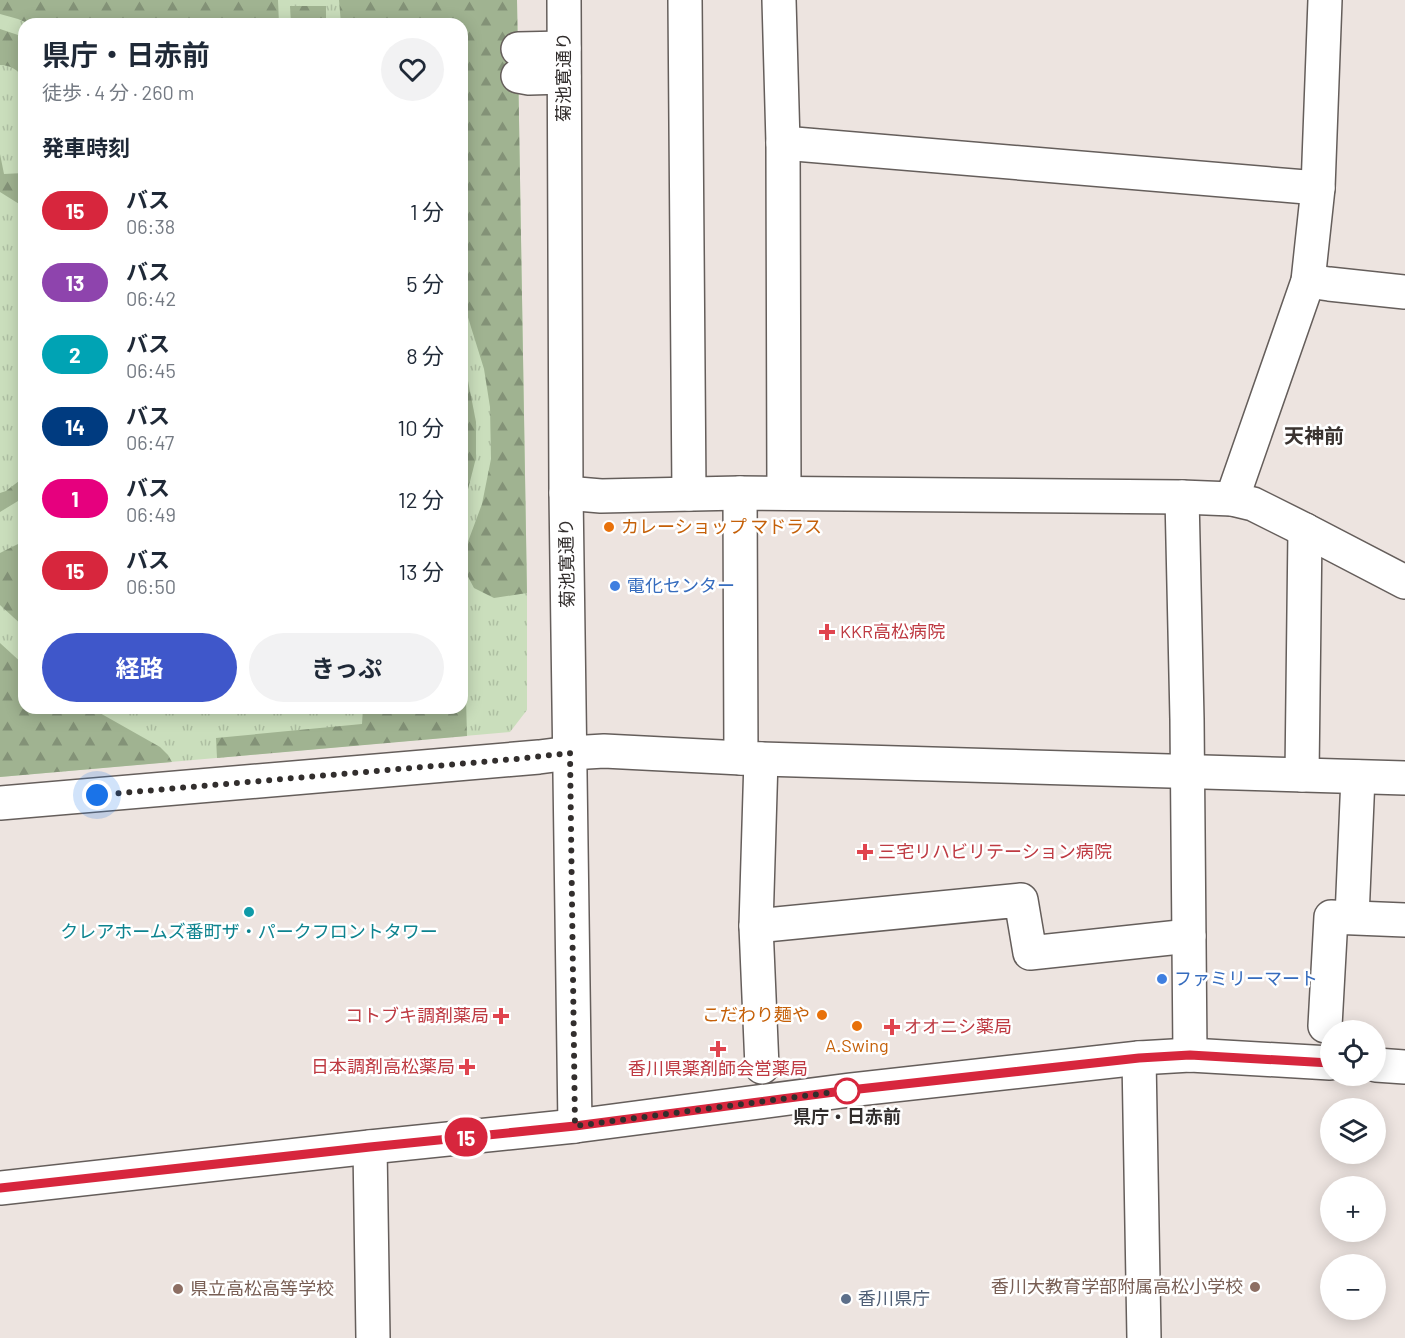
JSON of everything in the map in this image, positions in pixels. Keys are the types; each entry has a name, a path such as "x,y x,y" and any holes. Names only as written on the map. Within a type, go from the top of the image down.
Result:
{"street":[{"name":"菊池寛通り","path":"564,0 566,493 575,1126"},
{"path":"685,0 689,494"},
{"path":"779,0 783,143 784,494"},
{"path":"1232,499 1308,281 1318,188 1325,0"},
{"path":"518,63 529,78 564,63"},
{"path":"783,143 1318,188"},
{"path":"1308,281 1405,292"},
{"path":"566,493 601,496 740,493 1232,499 1253,504 1405,580"},
{"path":"740,493 762,1067"},
{"path":"1182,497 1187,719 1190,1055"},
{"path":"1302,775 1305,530"},
{"path":"0,803 96,782 604,752 1405,778"},
{"path":"1352,917 1358,777"},
{"path":"756,926 1021,900 1030,953 1190,936"},
{"path":"1325,1020 1331,917 1405,920"},
{"path":"0,1188 575,1126 839,1092 1139,1058 1190,1055 1320,1062"},
{"path":"1139,1058 1144,1338"},
{"path":"1386,1066 1405,1067"},
{"path":"370,1147 373,1338"}],"green space":[{"path":"0,0 517,0 527,710 510,732 0,777"},
{"path":"0,0 278,0 279,18 18,19 0,14"},
{"path":"339,0 517,0 527,593 494,598 474,588 468,577 468,542 482,504 491,459 490,407 484,369 468,317 468,18 340,18"},
{"path":"290,6 326,6 326,18 291,18"},
{"path":"0,29 18,35 18,72 14,68 0,65"},
{"path":"0,154 4,174 18,173 18,203 0,192"},
{"path":"468,381 476,422 476,458 468,489"},
{"path":"18,482 18,501 0,512 0,493"},
{"path":"18,544 18,622 0,605 0,553"},
{"path":"0,643 18,660 18,714 102,714 160,747 172,762 0,777"},
{"path":"363,714 466,714 467,736 217,758 216,738 362,724"}],"bus line":[{"name":"15","path":"0,1188 575,1126 850,1090 1139,1058 1190,1055 1320,1062"}],"place":[{"name":"カレーショップ マドラス","path":"609,527"},
{"name":"電化センター","path":"615,586"},
{"name":"KKR高松病院","path":"827,632"},
{"name":"三宅リハビリテーション病院","path":"865,852"},
{"name":"クレアホームズ番町ザ・パークフロントタワー","path":"249,912"},
{"name":"ファミリーマート","path":"1162,979"},
{"name":"こだわり麺や","path":"822,1015"},
{"name":"コトブキ調剤薬局","path":"501,1016"},
{"name":"A.Swing","path":"857,1026"},
{"name":"オオニシ薬局","path":"892,1027"},
{"name":"香川県薬剤師会営薬局","path":"718,1049"},
{"name":"日本調剤高松薬局","path":"467,1067"},
{"name":"県庁・日赤前","path":"847,1091"},
{"name":"香川大教育学部附属高松小学校","path":"1255,1287"},
{"name":"県立高松高等学校","path":"178,1289"},
{"name":"香川県庁","path":"846,1299"}],"district":[{"name":"天神前","path":"1314,436"}],"route":[{"path":"97,795 570,753 575,1126 850,1090 847,1091"}]}
